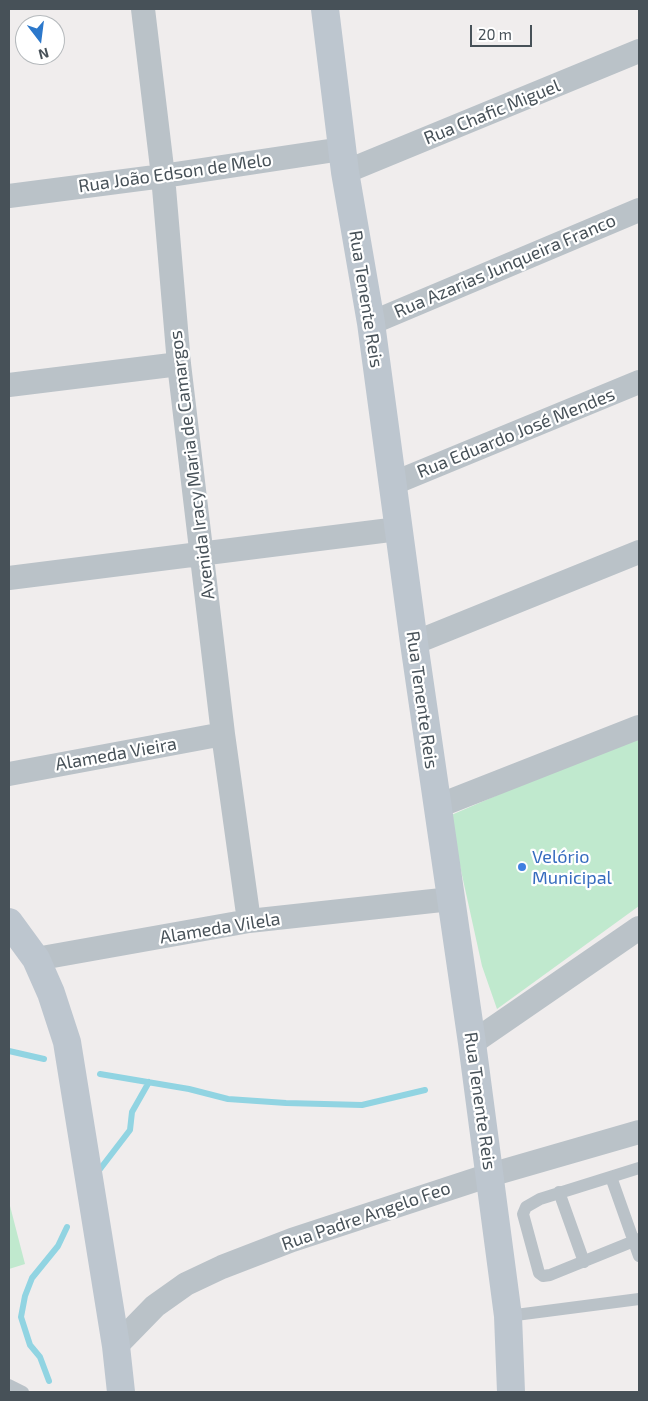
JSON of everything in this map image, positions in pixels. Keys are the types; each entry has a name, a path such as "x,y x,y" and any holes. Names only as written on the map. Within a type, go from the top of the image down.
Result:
{"street":[{"name":"Avenida Iracy Maria de Camargos","path":"143,9 163,176 179,364 203,553 223,734 249,921"},
{"name":"Rua Tenente Reis","path":"325,9 344,160 371,323 414,643 490,1175 508,1316 511,1392"},
{"name":"Rua Chafic Miguel","path":"344,160 639,51"},
{"name":"Rua João Edson de Melo","path":"9,196 163,176 344,160"},
{"name":"Rua Azarias Junqueira Franco","path":"371,323 639,210"},
{"path":"9,385 179,364"},
{"name":"Rua Eduardo José Mendes","path":"394,483 639,382"},
{"path":"9,578 398,528"},
{"path":"414,643 639,552"},
{"path":"438,806 639,727"},
{"name":"Alameda Vieira","path":"9,774 223,734"},
{"name":"Alameda Vilela","path":"36,959 249,921 451,899"},
{"path":"9,922 36,959 51,993 67,1042 116,1346 121,1392"},
{"path":"472,1043 639,928"},
{"name":"Rua Padre Angelo Feo","path":"116,1346 155,1306 186,1284 222,1267 292,1240 490,1175 639,1132"}],"lane":[{"path":"637,1240 584,1262 543,1276 538,1273 523,1214 526,1207 540,1199 639,1168"},
{"path":"611,1177 637,1240 639,1256"},
{"path":"559,1192 584,1262"},
{"path":"508,1316 639,1299"},
{"path":"9,1385 23,1392"}],"green space":[{"path":"639,734 639,906 497,1009 482,966 449,816"},
{"path":"9,1202 25,1264 9,1269"}],"waterway":[{"path":"9,1051 44,1059"},
{"path":"100,1074 189,1089 228,1099 286,1103 362,1105 425,1090"},
{"path":"97,1173 130,1130 132,1112 149,1082"},
{"path":"49,1381 40,1357 30,1345 21,1317 25,1296 32,1278 58,1246 67,1227"}],"place":[{"name":"Velório Municipal","path":"522,867"}]}
